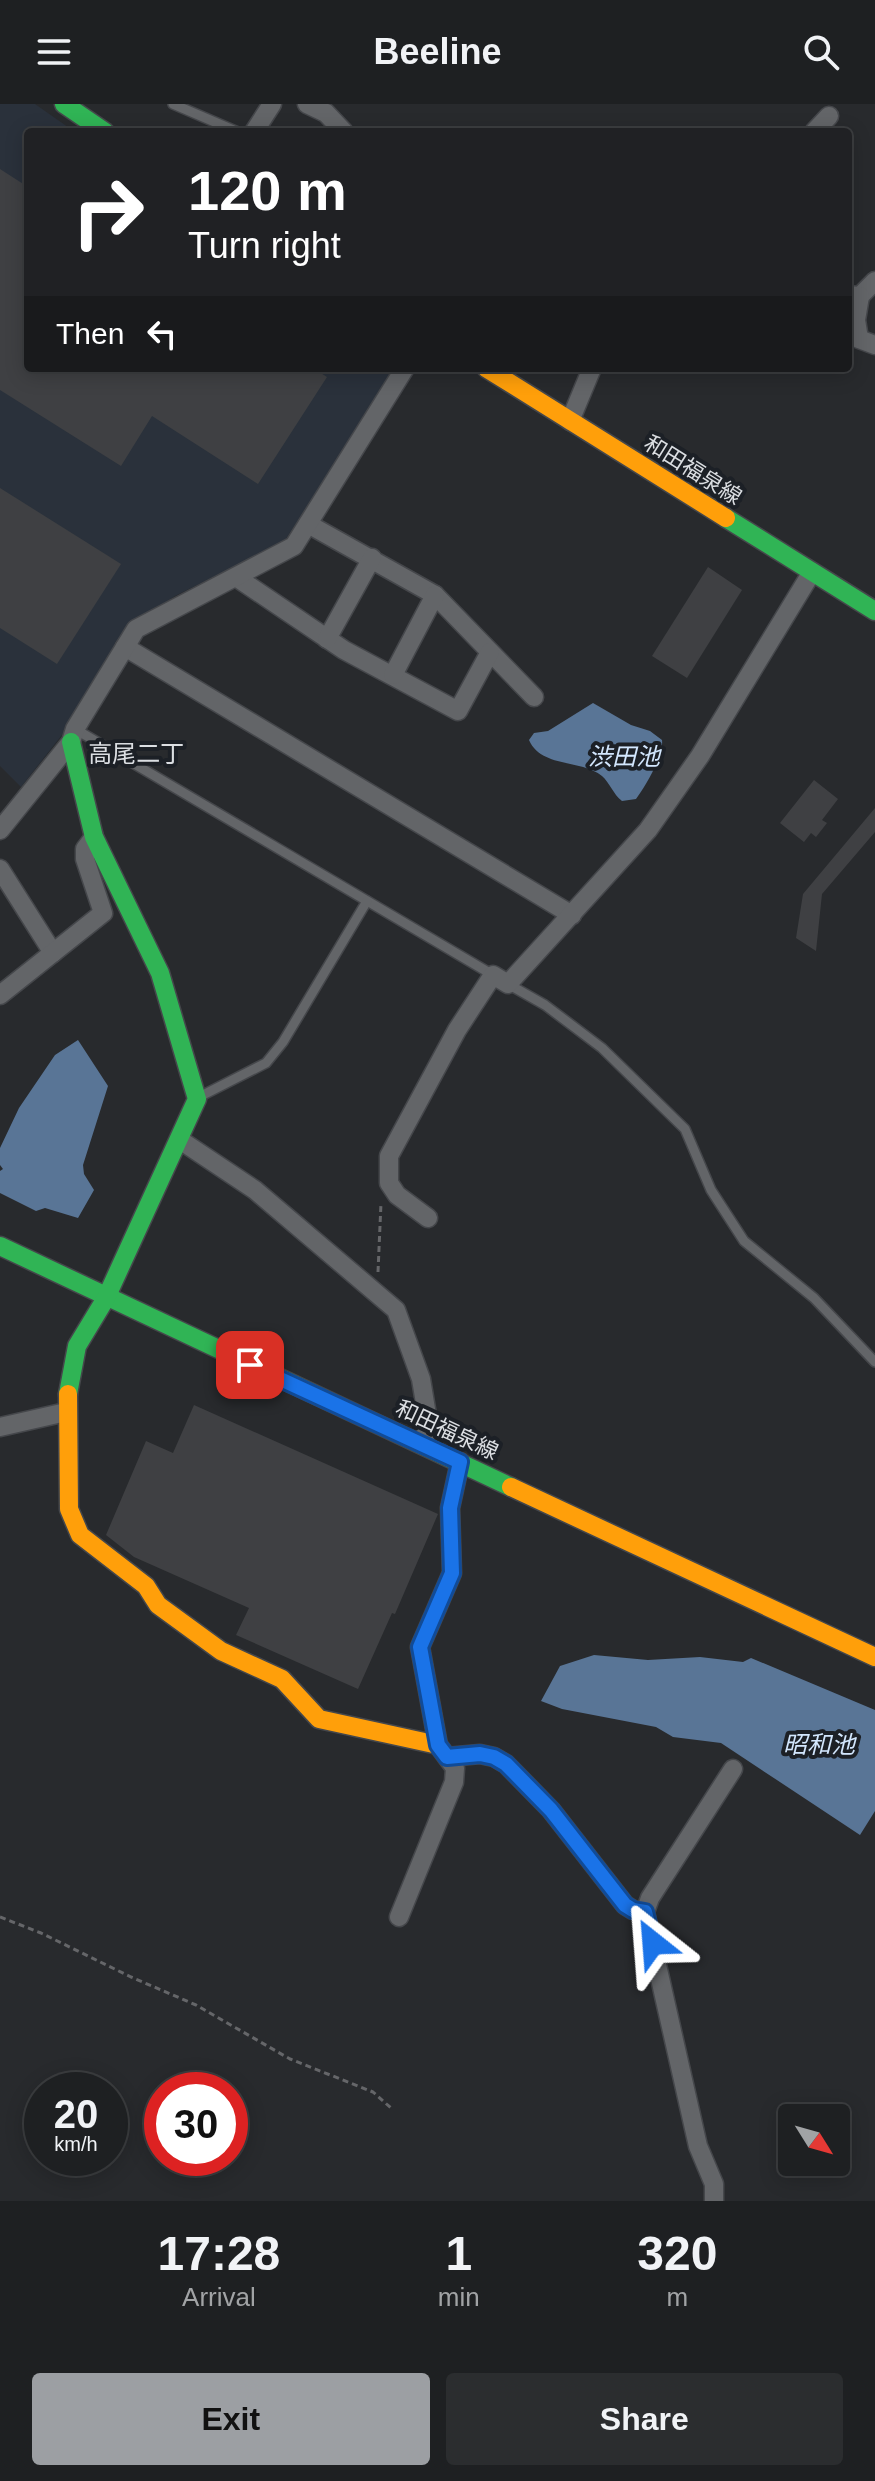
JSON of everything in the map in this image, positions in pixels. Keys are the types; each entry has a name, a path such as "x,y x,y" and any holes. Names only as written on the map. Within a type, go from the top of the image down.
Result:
{"main road":[{"path":"64,104 99,128"},
{"name":"和田福泉線","path":"492,372 875,611"},
{"path":"73,735 94,837 160,973 197,1099 106,1298 77,1346 70,1372 66,1412 69,1509 80,1535 146,1586 158,1605 205,1641 282,1679 319,1719 443,1751"},
{"name":"和田福泉線","path":"0,1246 875,1657"}],"street":[{"path":"257,128 272,104"},
{"path":"307,104 326,113 340,128"},
{"path":"818,128 829,116"},
{"path":"875,281 854,296 859,339 875,345"},
{"path":"0,830 73,735 136,629 294,546 403,372"},
{"path":"570,421 590,372"},
{"path":"308,524 435,595 534,697"},
{"path":"327,639 372,558"},
{"path":"428,1218 397,1195 389,1183 389,1156 457,1030 500,979 572,915 657,818 700,756 812,572"},
{"path":"236,577 327,639 458,711 490,652"},
{"path":"393,675 435,595"},
{"path":"125,647 572,915"},
{"path":"0,995 103,913 85,859 85,849 94,837"},
{"path":"0,869 53,953"},
{"path":"180,1140 255,1190 396,1310 421,1379 428,1421 424,1445"},
{"path":"0,1427 66,1412"},
{"path":"399,1917 454,1782 455,1768 443,1751 420,1647 452,1573 450,1508 460,1462"},
{"path":"443,1751 480,1754 506,1764 551,1810 625,1905 645,1912"},
{"path":"714,2201 714,2184 698,2146 645,1912 650,1898 733,1769"}],"lane":[{"path":"173,104 229,128"},
{"path":"73,735 545,1005 602,1048 685,1129 711,1190 744,1241 814,1298 875,1362"},
{"path":"197,1099 266,1063 283,1042 367,901"}],"path":[{"path":"378,1295 382,1201"},
{"path":"0,1917 196,2005 290,2059 373,2092 391,2108"}],"shaded area":[{"path":"0,104 35,104 69,128 24,128 24,372 395,372 284,542 175,596 128,628 69,726 21,787 0,766"}],"water":[{"name":"渋田池","path":"593,703 662,740 657,762 636,799 622,801 602,776 543,755 529,740 534,733 548,731"},
{"path":"78,1040 108,1086 83,1165 84,1174 94,1190 78,1218 45,1208 36,1211 0,1193 0,1171 3,1169 0,1165 0,1148 19,1108 55,1055"},
{"name":"昭和池","path":"594,1655 648,1660 700,1657 743,1662 751,1658 875,1710 875,1811 860,1835 721,1743 673,1737 656,1727 562,1709 541,1701 560,1666"}],"building":[{"path":"0,169 24,184 24,372 319,372 327,377 258,484 152,416 121,466 0,390"},
{"path":"0,488 121,564 57,664 0,628"},
{"path":"708,567 742,590 687,678 652,656"},
{"path":"814,780 838,799 822,820 827,823 816,837 811,833 804,842 780,823"},
{"path":"875,808 875,832 822,894 816,951 796,938 803,894"},
{"path":"194,1405 438,1514 395,1614 392,1613 358,1689 236,1635 249,1608 134,1557 106,1535 146,1441 173,1453"}],"traffic: fast":[{"path":"64,104 99,128"},
{"path":"726,518 875,611"},
{"path":"68,1394 77,1346 106,1298 197,1099 160,973 94,837 71,742"},
{"path":"0,1246 511,1487"}],"traffic: slow":[{"path":"492,372 726,518"},
{"path":"68,1394 69,1509 80,1535 146,1586 158,1605 221,1651 282,1679 319,1719 438,1745"},
{"path":"511,1487 875,1657"}],"district":[{"name":"高尾二丁","path":"136,753"}],"route":[{"path":"250,1365 460,1462 450,1508 452,1573 420,1647 438,1745 447,1757 480,1754 506,1764 551,1810 625,1905 645,1912 653,1943"}]}
